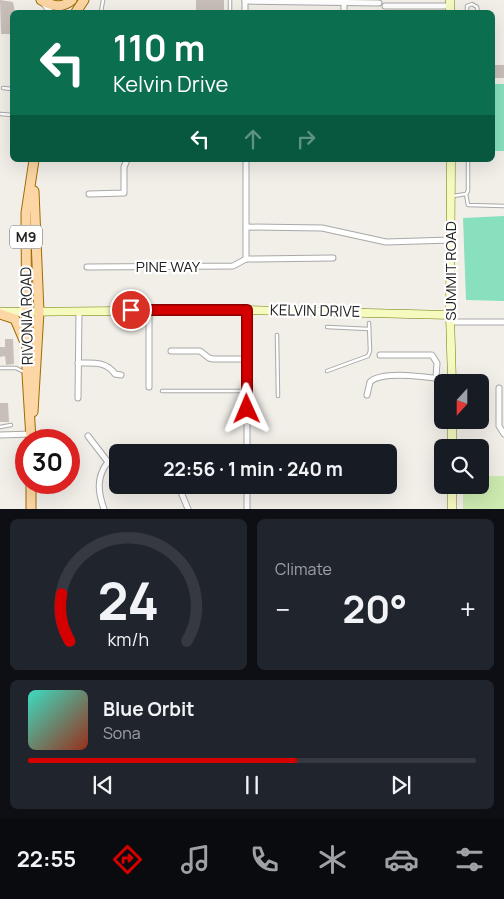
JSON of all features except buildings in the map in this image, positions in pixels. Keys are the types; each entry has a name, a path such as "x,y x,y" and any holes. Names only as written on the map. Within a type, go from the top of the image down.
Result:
{"main road":[{"path":"41,0 59,6 78,1"},
{"path":"68,10 78,1"},
{"name":"RIVONIA ROAD","path":"30,429 27,374 26,214 34,162"},
{"name":"RIVONIA ROAD","path":"32,429 39,312 34,162"},
{"name":"SUMMIT ROAD","path":"451,162 450,318 452,374"},
{"name":"KELVIN DRIVE","path":"0,313 247,310 450,318"},
{"path":"0,313 16,319 22,331 28,352"},
{"path":"31,494 31,509"},
{"path":"452,494 452,509"}],"street":[{"path":"41,0 49,10"},
{"path":"245,1 379,3"},
{"path":"385,6 450,6"},
{"path":"89,194 124,193 124,168 126,162"},
{"path":"246,162 246,259"},
{"path":"246,227 322,228 386,242 451,240"},
{"name":"PINE WAY","path":"87,266 225,267 238,265 246,259 333,258"},
{"path":"149,310 149,387"},
{"path":"247,310 247,444"},
{"path":"78,311 78,398"},
{"path":"450,318 504,322"},
{"path":"171,351 200,351 208,358 213,359 247,359"},
{"path":"380,354 432,355 437,363 436,374"},
{"path":"78,363 102,364 110,367 115,374 121,375"},
{"path":"367,395 370,382 378,377 434,377"},
{"path":"498,388 499,426 504,434"},
{"path":"0,435 15,436"},
{"path":"88,436 108,462 99,477 99,491 104,509"},
{"path":"182,494 188,509"},
{"path":"247,494 247,509"}],"lane":[{"path":"467,10 467,6 472,4 477,7 478,10"},
{"path":"3,88 10,89"},
{"path":"468,162 469,189 466,194 468,205 504,206"},
{"path":"451,196 466,194"},
{"path":"327,371 368,356 370,351 369,324"},
{"path":"327,328 369,328"},
{"path":"277,335 278,396"},
{"path":"0,368 16,368 27,374"},
{"path":"162,392 246,391"},
{"path":"0,426 11,425"}],"green space":[{"path":"495,84 504,84 504,151 495,151"},
{"path":"504,216 504,301 466,300 463,218"},
{"path":"489,476 504,476 504,509 463,509 463,494 489,494"}],"route":[{"path":"131,310 247,310 247,409"}]}
